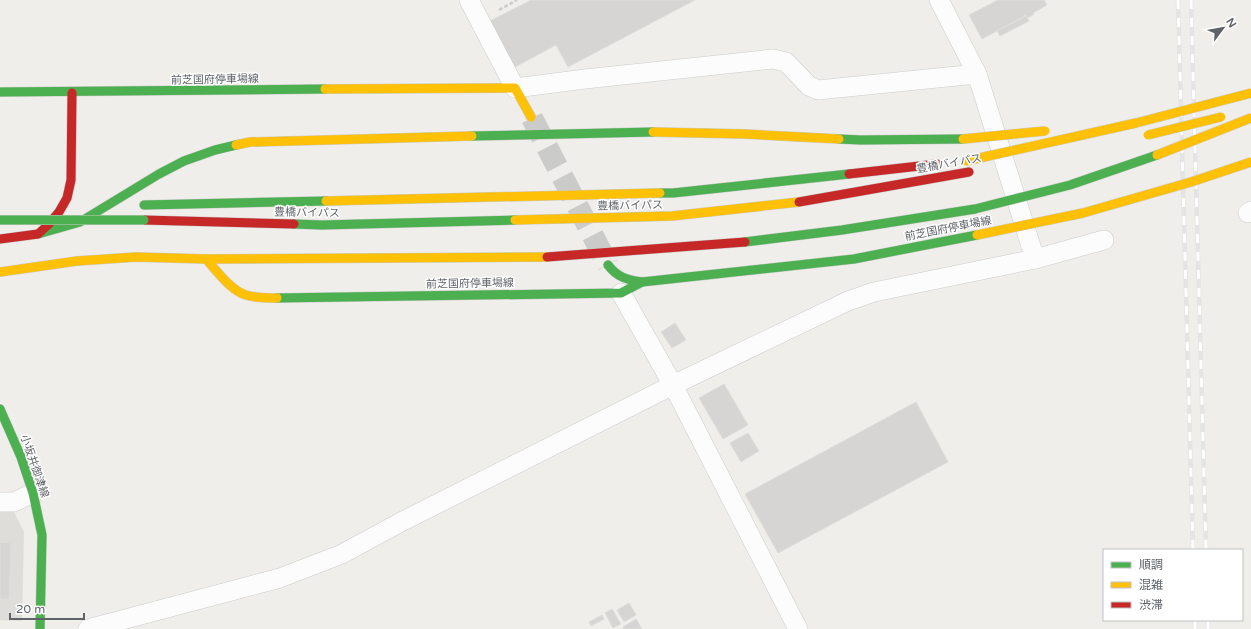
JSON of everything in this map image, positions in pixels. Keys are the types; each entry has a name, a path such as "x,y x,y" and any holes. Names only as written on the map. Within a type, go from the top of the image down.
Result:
{"main road":[{"name":"前芝国府停車場線","path":"0,92 72,93 515,88"},
{"path":"515,88 531,117"},
{"path":"38,234 59,212 67,198 71,180 72,93"},
{"name":"豊橋バイパス","path":"962,161 1136,123 1251,93"},
{"path":"1137,137 1228,115"},
{"path":"0,272 77,261 136,257 206,259 555,257 744,242 842,230 975,209 1070,185 1146,159 1251,118"},
{"path":"0,239 38,234 80,222 159,174 184,161 215,150 250,142 639,132 745,134 862,140 963,139 1136,123"},
{"name":"前芝国府停車場線","path":"608,265 613,273 621,278 642,282 854,259 1083,213 1191,182 1251,162"},
{"name":"豊橋バイパス","path":"91,205 673,193 943,163"},
{"path":"1000,166 1015,163"},
{"name":"豊橋バイパス","path":"0,220 144,220 322,225 672,216 793,203 973,171"},
{"path":"53,205 76,205"},
{"name":"前芝国府停車場線","path":"206,259 232,287 244,294 259,298 621,293 642,282"},
{"name":"小坂井御津線","path":"0,409 21,457 34,493 42,535 42,629"}],"street":[{"path":"469,0 515,88 585,78 773,59 786,62 809,86 818,90 977,74"},
{"path":"939,0 977,74 1035,259"},
{"path":"88,629 280,578 342,554 401,522 673,385 848,300 874,292 1035,259 1104,240"},
{"path":"621,293 673,385 798,629"},
{"path":"0,502 14,502 34,493"}],"shaded area":[{"path":"0,508 12,508 24,532 22,621 0,620"}],"building":[{"path":"531,0 695,0 568,67 556,45 515,67 490,21"},
{"path":"998,0 1044,0 1047,5 1033,13 1034,14 1028,18 1026,15 982,39 969,15"},
{"path":"1026,16 1029,21 1000,36 997,31"},
{"path":"675,323 686,340 672,348 661,332"},
{"path":"724,384 748,425 723,439 699,398"},
{"path":"916,402 948,462 778,553 745,494"},
{"path":"748,433 759,451 741,462 730,443"},
{"path":"0,542 11,543 9,599 0,599"},
{"path":"629,603 636,615 624,622 617,610"},
{"path":"612,609 621,624 613,628 605,613"},
{"path":"602,615 604,619 591,626 589,622"},
{"path":"636,619 642,629 624,629 623,627"}],"tunnel":[{"path":"532,118 608,265"}],"railway":[{"path":"1178,0 1193,549"},
{"path":"1191,0 1206,549"},
{"path":"1195,621 1195,629"},
{"path":"1208,621 1208,629"}],"traffic: fast":[{"path":"0,92 325,89"},
{"path":"472,136 653,132"},
{"path":"839,139 963,139"},
{"path":"38,234 80,222 159,174 184,161 215,150 236,145"},
{"path":"975,209 1070,185 1157,155"},
{"path":"660,193 673,193 849,174"},
{"path":"144,205 326,201"},
{"path":"745,242 842,230 975,209"},
{"path":"0,220 144,220"},
{"path":"294,224 322,225 515,220"},
{"path":"608,265 619,275 642,282 854,259 977,235"},
{"path":"277,298 621,293 642,282"},
{"path":"0,409 21,457 33,493 42,535 40,629"}],"traffic: slow":[{"path":"325,89 515,88 531,117"},
{"path":"966,161 1136,123 1251,93"},
{"path":"1148,135 1221,117"},
{"path":"1157,155 1251,118"},
{"path":"963,139 1045,131"},
{"path":"653,132 745,134 839,139"},
{"path":"236,145 250,142 472,136"},
{"path":"977,235 1083,213 1191,182 1251,162"},
{"path":"326,201 660,193"},
{"path":"515,220 672,216 799,202"},
{"path":"0,272 77,261 136,257 206,259 224,280 240,293 254,297 277,298"},
{"path":"206,259 547,257"}],"traffic: jam":[{"path":"0,239 38,234 59,212 67,198 71,180 72,93"},
{"path":"849,174 937,164"},
{"path":"799,202 969,172"},
{"path":"144,220 294,224"},
{"path":"547,257 745,242"}]}
